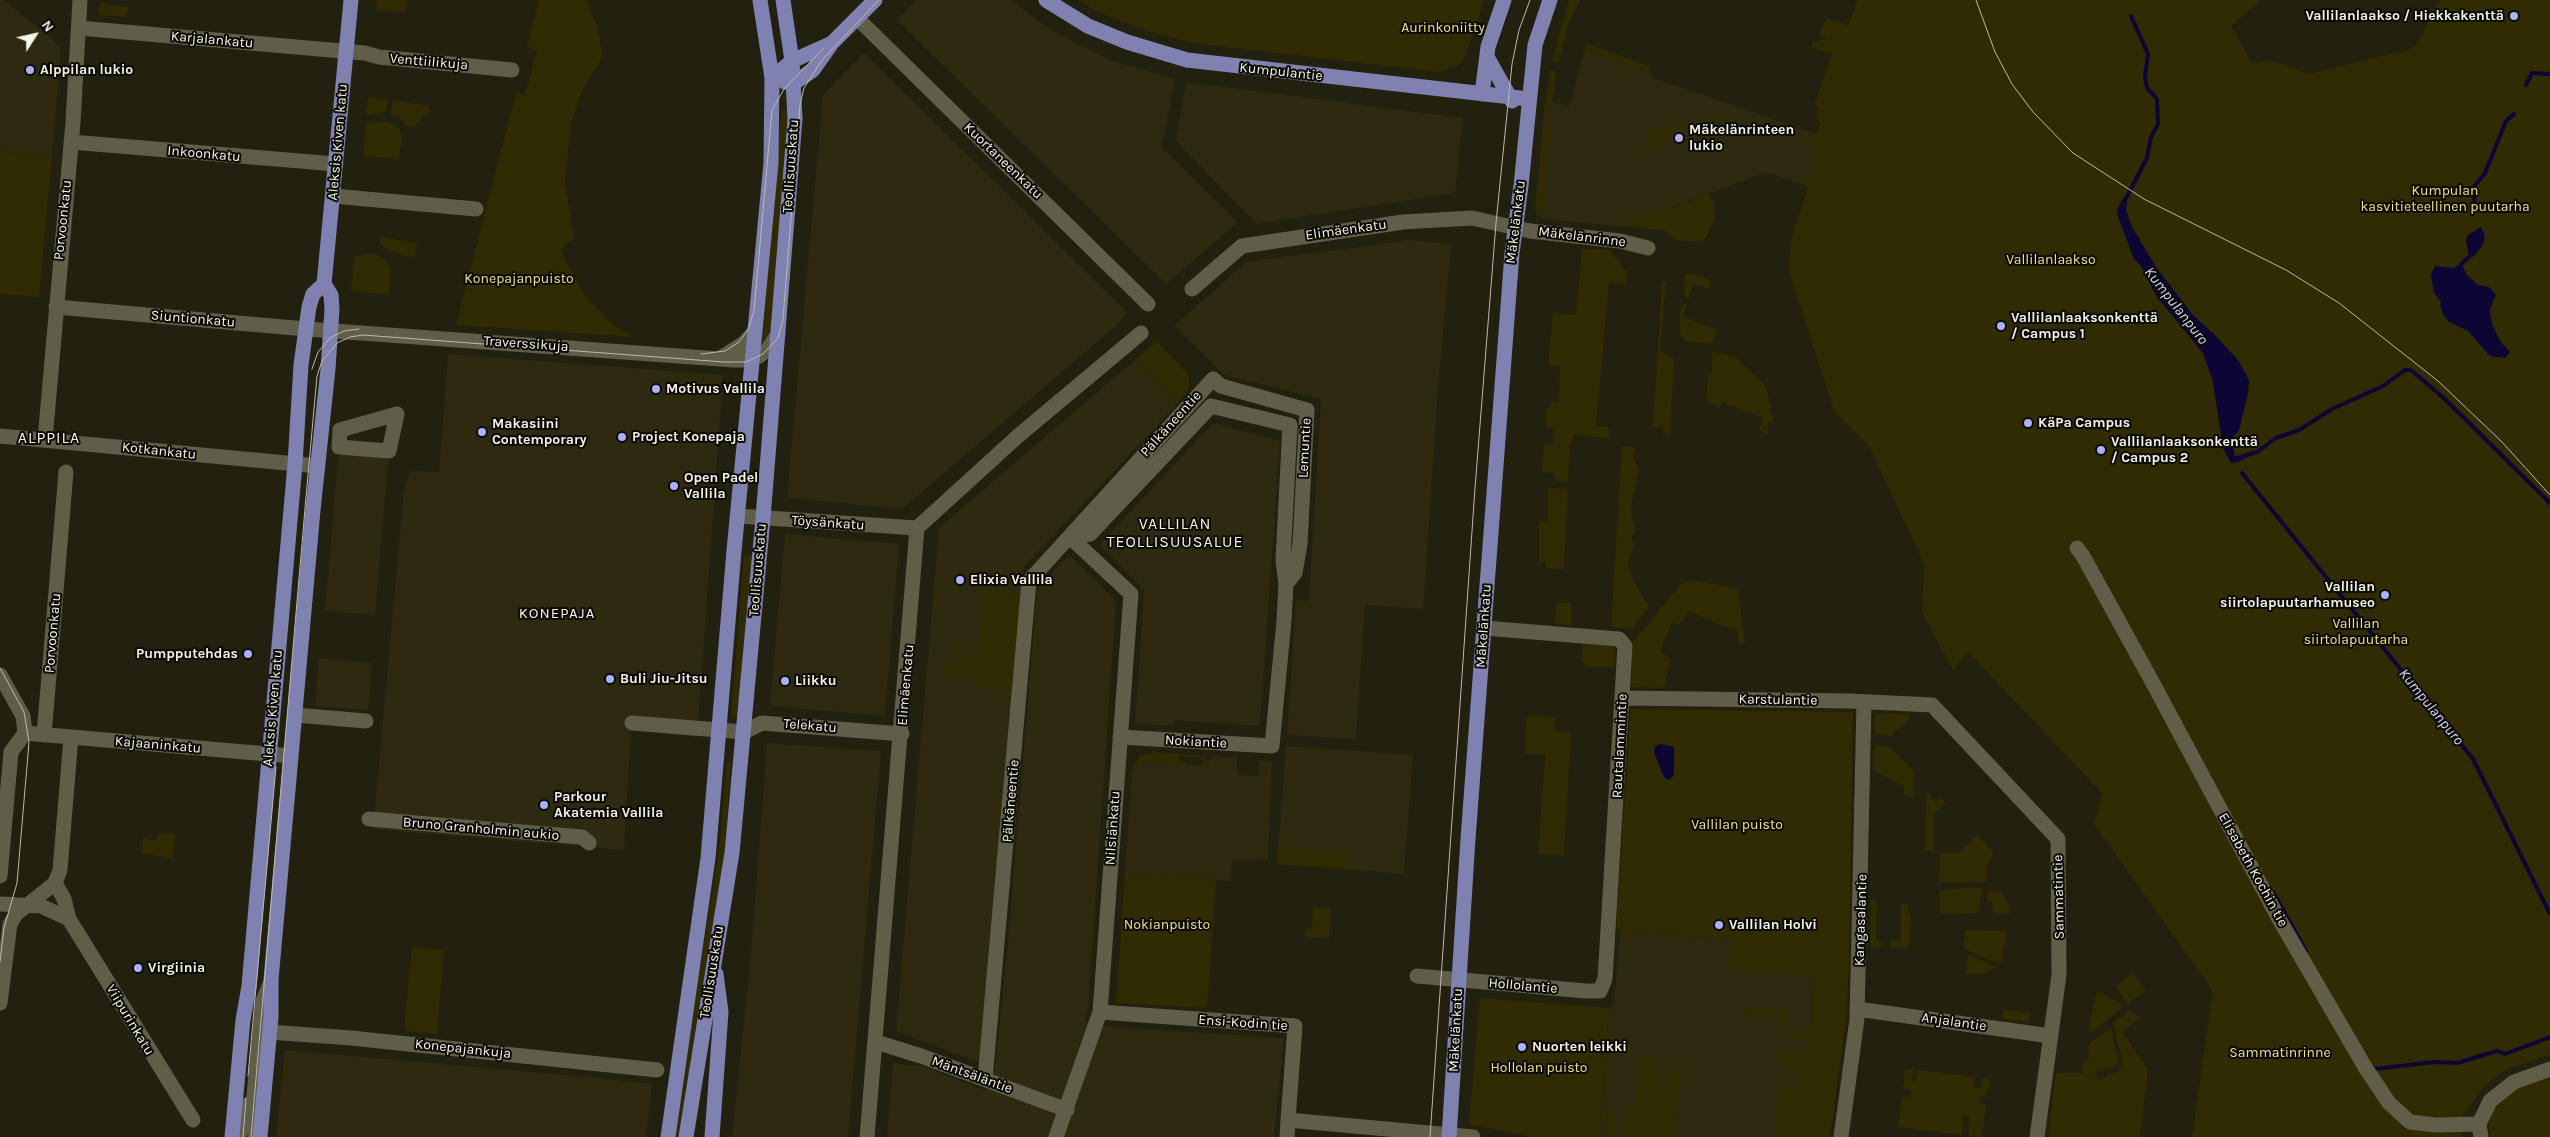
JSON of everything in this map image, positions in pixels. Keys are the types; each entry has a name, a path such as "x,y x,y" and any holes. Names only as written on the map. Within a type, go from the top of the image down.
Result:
{"main road":[{"name":"Aleksis Kiven katu","path":"260,1137 269,1032 271,980 318,466 322,444 331,330 331,295 324,284 351,0"},
{"name":"Teollisuuskatu","path":"720,731 754,332 771,163 772,78 760,0"},
{"name":"Teollisuuskatu","path":"686,1137 732,853 778,334 795,119 792,61 783,0"},
{"name":"Kumpulantie","path":"1046,0 1088,26 1119,39 1187,60 1529,99"},
{"path":"1482,94 1487,57 1504,0"},
{"name":"Mäkelänkatu","path":"1449,1136 1512,253 1535,45 1550,0"},
{"path":"772,78 794,83 813,70 832,43 865,6"},
{"path":"772,78 792,61 832,43"},
{"path":"1487,57 1507,97 1528,116"},
{"name":"Aleksis Kiven katu","path":"232,1137 243,1020 249,986 270,754 295,464 301,365 313,294 324,284"},
{"path":"668,1137 708,858 720,731"},
{"path":"712,1137 721,1012 714,960"}],"street":[{"name":"Porvoonkatu","path":"45,440 71,142 80,0"},
{"name":"Kuortaneenkatu","path":"865,6 1148,304"},
{"name":"Karjalankatu","path":"79,28 346,52"},
{"name":"Venttiilikuja","path":"346,52 512,70"},
{"name":"Inkoonkatu","path":"71,142 336,164"},
{"path":"333,196 476,209"},
{"name":"Elimäenkatu","path":"1192,290 1242,246 1403,222 1453,218 1472,218 1516,228"},
{"name":"Mäkelänrinne","path":"1516,228 1620,241 1648,248"},
{"name":"Siuntionkatu","path":"56,307 331,330"},
{"name":"Traverssikuja","path":"331,330 734,360 752,358"},
{"path":"722,358 735,350 754,332"},
{"path":"917,528 1018,436 1141,333"},
{"path":"752,358 768,349 778,334"},
{"name":"Pälkäneentie","path":"985,1079 1029,581 1212,379"},
{"name":"Lemuntie","path":"1212,379 1221,386 1307,410 1300,544 1295,573 1286,584"},
{"name":"Pälkäneentie","path":"1070,537 1090,534 1211,406 1290,425"},
{"name":"Lemuntie","path":"1272,746 1286,584 1283,560 1290,425"},
{"name":"Kotkankatu","path":"0,436 318,466"},
{"name":"Porvoonkatu","path":"44,735 66,472"},
{"name":"Töysänkatu","path":"738,516 917,528"},
{"name":"Elimäenkatu","path":"868,1137 902,734 917,528"},
{"name":"Nilsiänkatu","path":"1056,1137 1100,1012 1131,594 1070,537"},
{"name":"Elisabeth Kochin tie","path":"2076,548 2083,556 2136,652 2279,919 2365,1067 2389,1103 2410,1122 2480,1130"},
{"name":"Rautalammintie","path":"1484,628 1619,639 1625,646 1605,979 1600,991"},
{"path":"0,675 22,716 25,733 12,752 0,876"},
{"name":"Karstulantie","path":"1623,698 1932,705"},
{"name":"Kangasalantie","path":"1841,1137 1857,1009 1864,702"},
{"name":"Sammatintie","path":"1932,705 2058,839 2059,975 2037,1137"},
{"path":"295,715 357,725"},
{"name":"Telekatu","path":"632,723 744,732 762,723 902,734"},
{"name":"Kajaaninkatu","path":"25,733 292,756"},
{"path":"0,1003 10,924 16,914 55,883 60,870 71,737"},
{"name":"Nokiantie","path":"1120,737 1272,746"},
{"name":"Bruno Granholmin aukio","path":"369,819 582,837 589,843"},
{"name":"Viipurinkatu","path":"55,883 64,899 69,919 193,1120"},
{"path":"0,904 41,906 69,919"},
{"name":"Hollolantie","path":"1417,976 1459,981 1600,991"},
{"path":"255,1137 252,1119 263,1001 271,980"},
{"path":"238,1137 245,1118 253,1024 249,986"},
{"name":"Anjalantie","path":"1857,1009 2051,1036"},
{"name":"Ensi-Kodin tie","path":"1100,1012 1295,1026 1288,1120"},
{"name":"Konepajankuja","path":"269,1032 453,1046 656,1070"},
{"name":"Mäntsäläntie","path":"876,1042 985,1079 1067,1110"},
{"path":"2480,1130 2490,1101 2506,1087 2550,1069"},
{"path":"1287,1137 1288,1120 1473,1137"}],"shaded area":[{"name":"Alppilan lukio","path":"0,0 3,0 50,37 61,49 52,156 0,151"},
{"path":"916,0 1010,0 1048,28 1111,60 1175,79 1162,147 1238,222 1166,284 897,20"},
{"name":"Mäkelänrinteen lukio","path":"1585,48 1652,72 1651,77 1816,134 1816,160 1809,187 1766,172 1671,208 1669,231 1543,219 1535,210 1545,101 1570,106"},
{"path":"864,53 1127,312 1119,323 902,509 787,498 823,95"},
{"path":"1186,82 1463,118 1455,193 1256,224 1176,141"},
{"path":"1410,240 1451,244 1438,390 1423,609 1365,605 1356,739 1287,735 1296,600 1309,601 1321,399 1224,375 1174,326 1246,262"},
{"path":"448,354 723,375 697,737 631,730 624,850 373,829 404,491 410,471 439,472"},
{"path":"1135,360 1178,403 1024,567 1021,593 984,590 1012,689 980,1063 896,1031 939,528"},
{"path":"1213,423 1280,441 1260,726 1175,720 1174,726 1135,724 1144,589 1099,545"},
{"path":"339,447 389,451 375,615 325,611"},
{"path":"785,534 899,544 885,716 770,706"},
{"path":"1069,555 1116,600 1088,1010 1084,1022 1111,1027 1284,1038 1274,1137 887,1137 893,1063 922,1066 987,1091 995,1069 1008,943 1037,589"},
{"path":"319,658 372,663 368,710 315,706"},
{"path":"767,743 881,751 848,1137 732,1137 751,954"},
{"path":"1286,746 1413,755 1404,874 1277,864"},
{"path":"1237,757 1237,775 1258,776 1259,760 1272,762 1268,859 1232,861 1230,881 1125,873 1132,769 1148,762 1212,766 1215,758"},
{"path":"1620,932 1731,939 1814,976 1803,1137 1600,1137 1609,1008 1614,1003"},
{"path":"285,1050 652,1084 646,1137 276,1137"}],"green space":[{"path":"101,0 106,5 128,7 126,17 98,15"},
{"path":"377,0 407,0 406,13 376,11"},
{"name":"Konepajanpuisto","path":"539,0 587,0 598,31 602,54 600,62 584,87 571,123 565,182 574,238 562,248 567,264 586,297 614,326 634,337 456,325 516,93 525,95 537,51 527,47"},
{"name":"Aurinkoniitty","path":"1079,0 1485,0 1464,59 1459,65 1439,72 1192,43 1141,29 1096,11"},
{"path":"1569,0 1580,0 1567,28 1559,63 1552,61"},
{"path":"1857,0 2261,0 2231,26 2251,61 2258,63 2267,60 2308,74 2411,49 2416,45 2439,0 2550,0 2550,1055 2508,1069 2491,1080 2463,1113 2462,1137 2192,1137 2213,991 2094,824 2102,793 1968,652 1953,670 1922,612 1924,564 1869,446 1834,411 1789,270 1791,241 1816,160 1816,134 1820,124 1817,117 1818,106 1814,105 1832,55 1811,47 1813,42 1827,38 1818,35 1827,18 1848,25"},
{"path":"1587,44 1650,66 1648,71 1585,48"},
{"path":"1550,70 1556,72 1550,118 1544,117"},
{"path":"368,97 388,100 386,112 366,115"},
{"path":"392,100 429,106 429,114 425,115 414,127 409,127 396,115 391,117"},
{"path":"781,110 790,110 772,335 762,345"},
{"path":"1731,113 1732,115 1646,149 1645,138 1651,131"},
{"path":"389,122 400,129 402,139 399,159 363,156 366,124"},
{"path":"1543,128 1549,128 1543,215 1538,216 1536,215"},
{"path":"0,151 52,156 39,297 0,294"},
{"path":"1708,194 1714,201 1714,220 1707,237 1700,242 1677,240 1663,230 1621,226 1629,218 1670,209"},
{"path":"380,237 417,243 416,254 411,257 395,253 380,245"},
{"path":"1582,248 1610,250 1627,272 1626,284 1609,283 1596,426 1609,427 1609,438 1573,435 1573,442 1570,442 1568,482 1555,481 1555,473 1542,472 1544,444 1553,444 1554,429 1545,428 1547,408 1551,408 1551,402 1559,402 1560,366 1548,365 1553,313 1576,315"},
{"path":"364,254 376,254 388,263 391,277 389,295 351,291 354,257"},
{"path":"1687,273 1702,276 1708,280 1710,283 1709,289 1694,284 1689,298 1685,297 1684,277"},
{"path":"1662,282 1666,282 1660,349 1668,356 1674,357 1670,435 1663,434 1663,427 1653,427"},
{"path":"1683,304 1687,304 1682,316 1718,330 1712,343 1688,342 1682,339 1680,333 1680,311"},
{"path":"1157,341 1189,375 1189,389 1178,403 1135,360"},
{"path":"1712,352 1735,357 1766,386 1774,422 1768,423 1768,435 1759,430 1763,418 1722,402 1719,408 1706,400 1708,374 1712,374"},
{"path":"1622,446 1635,447 1633,454 1639,471 1631,511 1635,531 1632,536 1634,546 1628,565 1635,585 1648,604 1647,609 1633,628 1611,627"},
{"path":"1548,488 1568,489 1564,569 1546,568 1546,562 1539,562 1539,521 1548,521"},
{"path":"744,556 753,556 738,717 731,717 731,714"},
{"path":"1694,580 1738,589 1745,644 1738,645 1738,632 1689,612 1679,625 1672,622 1660,651 1671,659 1664,688 1631,687 1632,643 1681,584"},
{"path":"984,590 1021,593 1012,689 975,686 976,676 943,674 944,662 954,663 955,642 964,649 968,657 977,661"},
{"path":"1556,603 1571,603 1571,625 1555,624"},
{"path":"1583,644 1613,646 1615,650 1614,667 1586,667 1582,660"},
{"name":"Vallilan puisto","path":"1631,709 1853,712 1849,966 1846,1020 1830,1137 1775,1137 1779,1072 1783,1087 1788,1089 1795,1089 1801,1077 1797,1069 1779,1063 1780,1050 1808,1052 1809,1039 1792,1039 1786,1036 1811,1022 1814,976 1729,970 1731,939 1620,932 1616,926"},
{"path":"1874,713 1909,714 1910,719 1890,736 1874,733"},
{"path":"1527,715 1555,717 1554,731 1571,732 1564,856 1538,854 1545,755 1525,754"},
{"path":"1874,746 1891,747 1913,770 1913,798 1904,796 1904,786 1873,771"},
{"path":"1155,752 1203,756 1208,762 1215,756 1232,759 1215,758 1213,766 1200,765 1204,762 1201,757 1179,756 1179,760 1185,761 1187,764 1148,762 1132,769 1140,756"},
{"path":"727,761 731,761 724,864 681,1137 676,1137 684,1066 719,851"},
{"path":"1927,790 1936,802 1941,798 1946,803 1934,814 1934,851 1925,851"},
{"path":"161,833 175,834 173,859 142,853 143,838 154,840"},
{"path":"1977,835 1994,852 1987,867 1986,882 1939,882 1940,853 1959,853"},
{"path":"1278,847 1346,852 1354,869 1277,864"},
{"name":"Nokianpuisto","path":"1125,873 1216,880 1207,1008 1116,1003"},
{"path":"1972,887 1982,889 1979,913 1943,914 1940,911 1939,890"},
{"path":"1988,889 2003,894 2009,906 2009,914 1993,913 1993,903 1987,902"},
{"path":"1871,900 1877,900 1876,939 1881,940 1881,948 1870,948"},
{"path":"1901,904 1908,904 1908,913 1911,913 1909,948 1890,948 1890,940 1901,940"},
{"path":"1313,907 1331,908 1329,938 1305,937 1305,929 1312,929"},
{"path":"1966,930 2007,931 2001,964 1963,949"},
{"path":"412,947 444,950 437,1034 404,1031"},
{"path":"1968,954 1997,967 1984,974 1966,974"},
{"path":"2133,973 2146,991 2128,1004 2115,986"},
{"path":"2099,991 2124,1006 2094,1031 2089,1031 2096,992"},
{"name":"Hollolan puisto","path":"1480,998 1609,1008 1602,1108 1616,1109 1614,1137 1605,1137 1609,1126 1607,1115 1602,1110 1600,1135 1602,1137 1532,1137 1469,1124"},
{"path":"1745,1008 1787,1011 1787,1026 1778,1026 1778,1017 1744,1015"},
{"path":"2004,1009 2031,1013 2029,1022 2002,1019"},
{"path":"2130,1010 2140,1018 2122,1032 2148,1069 2140,1137 2048,1137 2056,1073 2082,1073 2084,1061 2088,1062 2090,1043 2111,1028 2119,1063 2113,1068 2099,1070 2095,1074 2096,1078 2101,1080 2108,1074 2117,1073 2123,1064 2113,1023"},
{"path":"1639,1058 1654,1059 1663,1083 1631,1137 1624,1137 1626,1110 1635,1110"},
{"path":"1679,1060 1682,1061 1678,1120 1665,1083"},
{"path":"1905,1069 1913,1070 1912,1080 1915,1081 1917,1070 1975,1077 1973,1087 1980,1088 1983,1078 1990,1078 1987,1097 1980,1096 1979,1103 1986,1104 1982,1137 1968,1136 1970,1116 1963,1116 1962,1135 1898,1127 1902,1096 1910,1097 1911,1090 1903,1089"},
{"path":"2550,1074 2550,1137 2490,1137 2489,1122 2495,1105 2509,1092"},
{"path":"1664,1086 1677,1127 1677,1137 1633,1137"}],"water":[{"path":"2123,198 2127,201 2126,210 2132,227 2156,267 2193,315 2238,360 2249,380 2248,394 2239,430 2231,440 2235,456 2242,455 2246,458 2238,462 2231,463 2223,448 2213,382 2203,353 2157,297 2141,266 2134,259 2118,217 2117,210"},
{"path":"2481,227 2485,236 2483,245 2473,257 2469,257 2466,240 2468,235"},
{"path":"2462,263 2466,274 2478,285 2489,287 2496,295 2490,310 2492,324 2500,341 2510,352 2505,358 2490,356 2468,331 2449,322 2444,316 2440,305 2441,302 2434,293 2431,275 2435,266 2453,268"},
{"path":"1660,744 1674,747 1674,775 1669,780 1664,777 1654,753 1655,746"}],"waterway":[{"name":"Kumpulanpuro","path":"2124,202 2147,158 2151,137 2158,124 2157,99 2147,88 2145,77 2148,54 2131,16"},
{"path":"2526,85 2532,73 2550,74"},
{"path":"2475,205 2473,188 2485,173 2506,121 2514,114"},
{"path":"2462,263 2469,257"},
{"name":"Kumpulanpuro","path":"2241,457 2257,452 2276,438 2299,430 2332,409 2383,386 2405,370 2411,370 2446,400 2550,503"},
{"name":"Kumpulanpuro","path":"2242,473 2473,759 2550,914"},
{"path":"2273,892 2306,951"},
{"path":"2373,1067 2375,1069 2434,1062 2457,1063 2497,1051 2505,1054 2550,1037"}],"tram line":[{"path":"251,1137 317,376 322,361 337,343 350,337 363,335 724,362 746,362 763,354 778,338 783,319 800,105 804,88 822,60 879,0"},
{"path":"1430,1137 1475,488 1496,223 1512,64 1519,30 1530,0"},
{"path":"1976,0 1995,52 2012,84 2033,112 2073,153 2144,199 2286,270 2339,303 2438,381 2502,442 2550,495"},
{"path":"701,354 725,351 739,342 748,330 754,311 772,110 784,89 824,48"},
{"path":"312,369 318,352 330,338 344,331 359,329"},
{"path":"0,668 24,712 29,742 17,883 4,928 0,962"},
{"path":"248,1076 276,767"},
{"path":"243,1137 246,1098"}],"place":[{"name":"Vallilanlaakso / Hiekkakenttä","path":"2514,16"},
{"name":"Alppilan lukio","path":"30,70"},
{"name":"Mäkelänrinteen lukio","path":"1679,138"},
{"name":"Vallilanlaaksonkenttä / Campus 1","path":"2001,326"},
{"name":"Motivus Vallila","path":"656,389"},
{"name":"KäPa Campus","path":"2028,423"},
{"name":"Makasiini Contemporary","path":"482,432"},
{"name":"Project Konepaja","path":"622,437"},
{"name":"Vallilanlaaksonkenttä / Campus 2","path":"2101,450"},
{"name":"Open Padel Vallila","path":"674,486"},
{"name":"Elixia Vallila","path":"960,580"},
{"name":"Vallilan siirtolapuutarhamuseo","path":"2385,595"},
{"name":"Pumpputehdas","path":"248,654"},
{"name":"Buli Jiu-Jitsu","path":"610,679"},
{"name":"Liikku","path":"785,681"},
{"name":"Parkour Akatemia Vallila","path":"544,805"},
{"name":"Vallilan Holvi","path":"1719,925"},
{"name":"Virgiinia","path":"138,968"},
{"name":"Nuorten leikki","path":"1522,1047"}],"district":[{"name":"ALPPILA","path":"49,438"},
{"name":"VALLILAN TEOLLISUUSALUE","path":"1175,533"},
{"name":"KONEPAJA","path":"557,614"}],"park label":[{"name":"Kumpulan kasvitieteellinen puutarha","path":"2445,200"},
{"name":"Vallilanlaakso","path":"2051,260"},
{"name":"Vallilan siirtolapuutarha","path":"2356,632"},
{"name":"Sammatinrinne","path":"2280,1053"}]}
